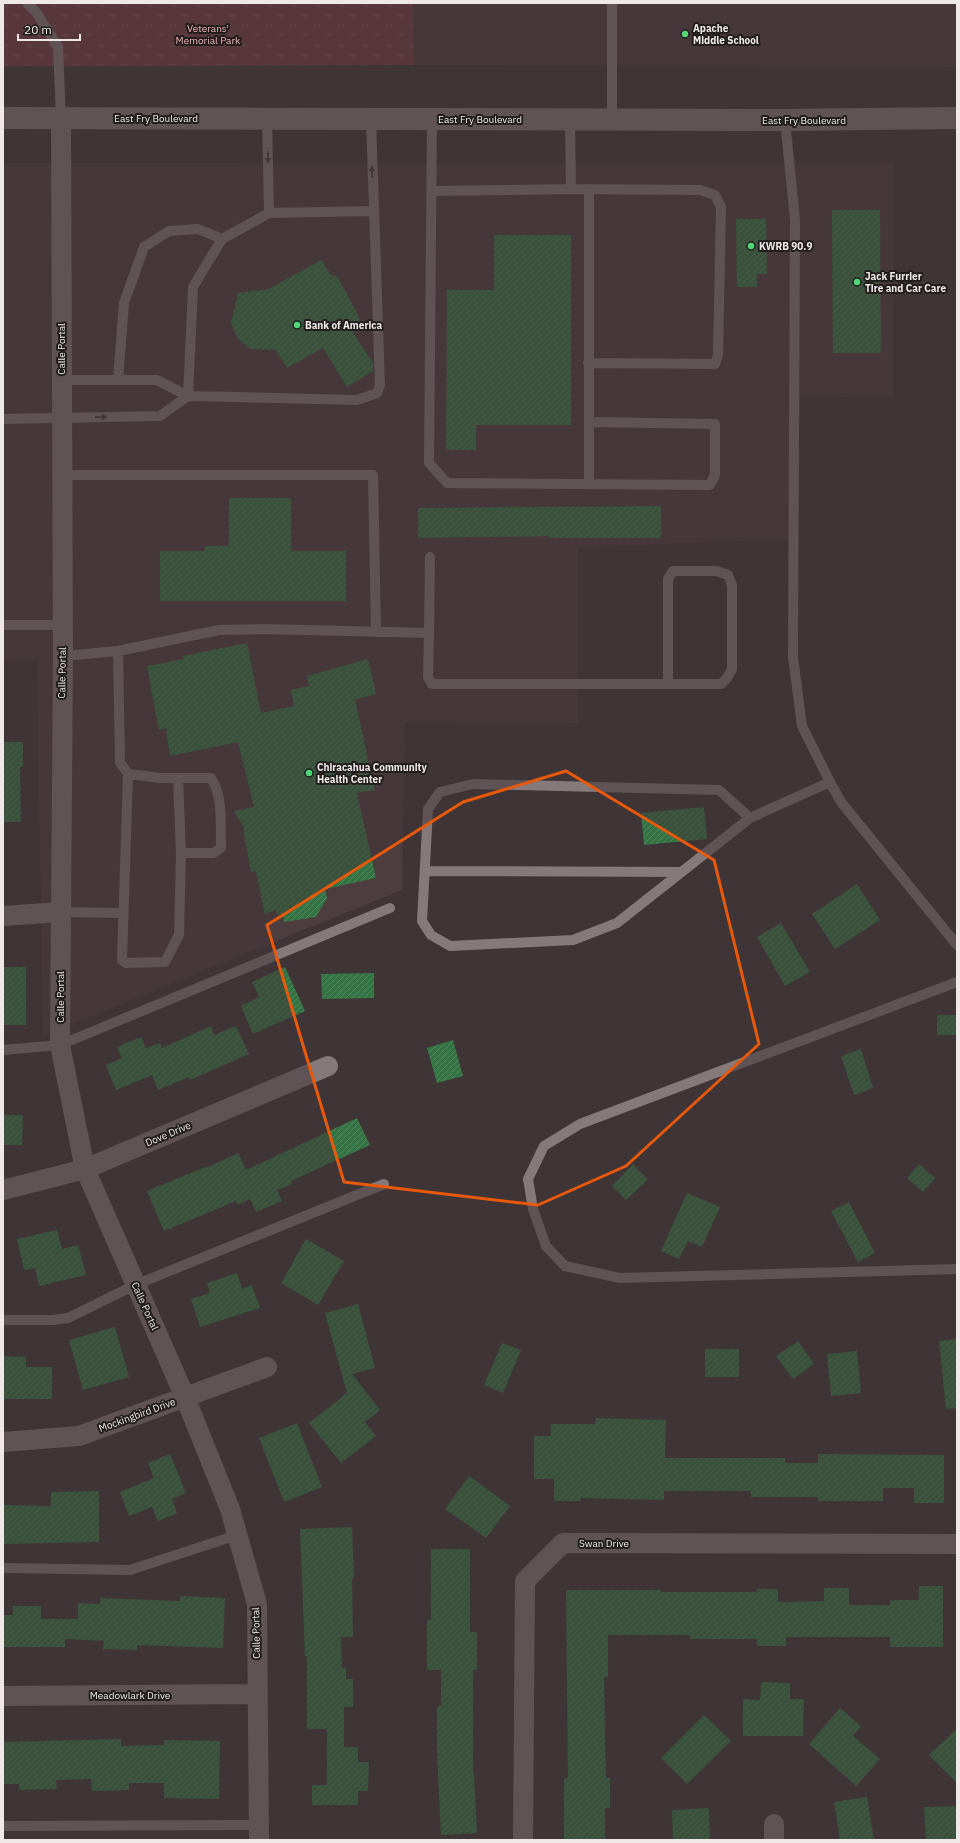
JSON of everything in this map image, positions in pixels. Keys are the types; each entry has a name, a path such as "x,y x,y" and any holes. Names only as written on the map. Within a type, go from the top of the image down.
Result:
{"main road":[{"name":"East Fry Boulevard","path":"3,118 785,120 957,118"}],"street":[{"name":"Calle Portal","path":"61,118 63,656 60,1045 85,1169 185,1397 230,1509 257,1604 258,1833"},
{"path":"3,916 60,912"},
{"name":"Dove Drive","path":"3,1190 85,1169 328,1066"},
{"name":"Mockingbird Drive","path":"3,1442 79,1436 266,1367"},
{"name":"Swan Drive","path":"523,1840 525,1581 563,1543 957,1544"},
{"name":"Meadowlark Drive","path":"3,1696 257,1694"}],"lane":[{"path":"28,3 36,12 58,47 61,118"},
{"path":"612,3 612,119"},
{"path":"267,118 269,213"},
{"path":"62,380 157,380 188,396 357,400 377,393 380,385 371,118"},
{"path":"432,119 429,463 447,483 710,485 715,475 715,424 589,422"},
{"path":"570,119 571,189"},
{"path":"785,120 795,220 793,657 802,726 841,802 957,945"},
{"path":"432,191 571,189 700,190 715,195 721,207 718,355 715,364 588,363"},
{"path":"589,189 589,484"},
{"path":"188,396 193,287 222,239 269,213 374,211"},
{"path":"118,380 124,303 144,247 169,231 198,229 222,239"},
{"path":"3,419 160,416 188,396"},
{"path":"62,475 373,475 376,632"},
{"path":"430,557 428,677 432,684 668,684 721,684 727,678 732,669 732,584 728,575 717,571 673,571 668,579 668,684"},
{"path":"3,625 63,625"},
{"path":"63,656 118,651 219,630 429,634"},
{"path":"118,651 120,762 128,774 122,960 126,963 164,962 179,935 181,853 178,778"},
{"path":"128,774 161,778 211,778 217,787 220,800 221,848 213,853 181,853"},
{"path":"750,818 719,790 473,784 440,792 428,809 422,921 431,936 450,946 573,940 617,924 750,818 830,782"},
{"path":"425,871 682,872"},
{"path":"3,1050 60,1045 390,908"},
{"path":"60,912 123,913"},
{"path":"957,982 580,1124 544,1146 528,1179 533,1209 546,1246 565,1266 620,1278 957,1269"},
{"path":"3,1320 53,1320 68,1318 136,1285 384,1184"},
{"path":"3,1568 130,1570 237,1535"},
{"path":"3,1826 258,1833"}],"highlighted area":[{"path":"566,771 714,860 759,1044 626,1166 538,1205 344,1182 267,925 463,802"}],"shaded area":[{"name":"Apache Middle School","path":"413,3 957,3 957,67 414,65"},
{"path":"894,162 893,396 800,398 798,539 578,547 578,723 405,722 402,890 43,1036 37,660 3,663 3,163"}],"green space":[{"name":"Veterans' Memorial Park","path":"3,3 413,3 414,65 3,66"}],"building":[{"name":"Jack Furrier Tire and Car Care","path":"832,210 880,210 881,353 833,353"},
{"name":"KWRB 90.9","path":"736,219 766,219 767,274 757,274 757,287 737,287"},
{"path":"494,235 571,235 571,425 476,425 476,450 446,450 447,290 494,290"},
{"name":"Bank of America","path":"321,260 331,275 337,276 355,309 363,327 353,333 373,363 373,371 347,387 323,348 287,368 276,350 251,349 244,344 237,337 231,323 238,293 269,289"},
{"path":"229,498 291,498 291,551 346,551 346,601 160,601 160,551 205,551 205,546 229,546"},
{"path":"661,506 661,538 549,538 549,536 418,538 418,508"},
{"name":"Chiracahua Community Health Center","path":"247,643 261,713 294,706 291,690 309,686 307,676 368,659 376,694 355,700 375,790 357,793 376,878 325,889 327,898 316,917 284,922 283,914 277,915 276,910 265,914 256,871 251,872 244,828 234,811 254,807 238,742 170,756 166,728 159,730 147,666 184,659 183,656"},
{"path":"3,742 23,742 23,767 20,767 21,822 3,822"},
{"path":"704,807 707,839 644,845 641,813"},
{"path":"857,884 880,920 835,949 812,914"},
{"path":"781,923 810,972 785,986 757,937"},
{"path":"3,967 26,967 26,1025 3,1025"},
{"path":"285,967 305,1011 253,1034 241,1006 259,997 252,982"},
{"path":"374,973 374,998 322,999 321,974"},
{"path":"937,1015 957,1015 957,1035 937,1035"},
{"path":"211,1026 214,1035 236,1026 249,1054 190,1080 189,1077 158,1090 152,1075 116,1090 106,1065 122,1058 117,1047 141,1037 146,1048 160,1043 162,1048"},
{"path":"453,1040 463,1076 437,1083 427,1048"},
{"path":"861,1049 873,1088 854,1095 841,1056"},
{"path":"3,1115 23,1115 22,1145 3,1145"},
{"path":"357,1118 370,1145 291,1181 292,1184 277,1190 282,1201 256,1212 250,1199 238,1205 236,1201 164,1231 147,1191 205,1167 206,1168 238,1153 246,1170"},
{"path":"633,1164 648,1180 626,1200 612,1186"},
{"path":"919,1164 935,1178 923,1192 907,1178"},
{"path":"687,1193 720,1207 702,1247 688,1241 679,1259 661,1251"},
{"path":"849,1202 875,1253 858,1262 831,1211"},
{"path":"57,1230 62,1249 78,1245 86,1275 39,1286 35,1268 24,1270 17,1239"},
{"path":"306,1239 344,1261 318,1305 281,1283"},
{"path":"237,1273 242,1289 252,1285 260,1308 200,1327 191,1299 210,1293 207,1283"},
{"path":"358,1304 375,1368 352,1374 380,1410 365,1422 376,1436 341,1463 309,1423 347,1393 325,1313"},
{"path":"115,1327 129,1377 83,1390 69,1340"},
{"path":"957,1339 957,1408 946,1409 939,1341"},
{"path":"798,1341 814,1364 793,1379 776,1356"},
{"path":"502,1343 521,1350 503,1393 484,1385"},
{"path":"705,1349 739,1349 739,1377 705,1377"},
{"path":"857,1351 861,1393 831,1396 827,1354"},
{"path":"3,1356 26,1357 26,1367 52,1367 52,1399 3,1399"},
{"path":"596,1418 666,1420 665,1458 785,1458 785,1463 818,1463 818,1454 944,1455 944,1503 914,1503 914,1488 883,1488 883,1501 818,1501 818,1497 751,1497 751,1491 664,1491 664,1500 581,1498 581,1501 554,1501 554,1479 534,1479 534,1436 551,1436 551,1424 595,1424"},
{"path":"297,1423 322,1487 284,1502 259,1438"},
{"path":"170,1454 186,1493 172,1499 177,1513 158,1521 152,1507 129,1516 120,1492 154,1478 148,1463"},
{"path":"469,1476 510,1506 486,1538 445,1509"},
{"path":"99,1491 99,1542 3,1544 3,1505 51,1506 51,1492"},
{"path":"352,1527 354,1578 352,1579 353,1637 341,1637 342,1668 346,1668 346,1679 353,1679 353,1707 344,1707 344,1747 358,1747 358,1762 369,1762 368,1791 358,1791 358,1805 312,1805 312,1785 327,1785 327,1729 307,1729 307,1656 305,1656 300,1529"},
{"path":"431,1549 470,1549 470,1632 477,1632 477,1670 473,1670 473,1774 477,1833 441,1835 437,1753 437,1706 441,1706 441,1670 427,1670 427,1620 431,1620"},
{"path":"919,1586 943,1586 943,1647 890,1647 890,1637 786,1637 786,1646 757,1646 757,1639 690,1639 690,1635 608,1635 608,1677 604,1677 606,1778 610,1778 610,1808 605,1808 605,1839 564,1839 564,1778 568,1778 566,1590 757,1592 756,1589 778,1589 778,1602 824,1601 824,1588 849,1588 849,1605 890,1605 890,1600 919,1600"},
{"path":"180,1596 225,1598 223,1648 137,1645 137,1650 103,1649 104,1641 65,1639 65,1647 3,1647 3,1615 13,1615 13,1606 41,1606 41,1619 78,1619 78,1603 100,1604 100,1598 180,1601"},
{"path":"761,1682 790,1683 790,1699 804,1699 803,1736 743,1736 743,1699 760,1700"},
{"path":"840,1708 861,1726 853,1736 880,1759 856,1786 809,1744"},
{"path":"704,1715 731,1741 687,1784 661,1758"},
{"path":"957,1728 957,1783 929,1755"},
{"path":"121,1739 121,1746 164,1745 164,1740 220,1741 219,1799 164,1798 164,1783 129,1783 129,1790 92,1791 91,1779 56,1780 57,1789 19,1790 19,1784 3,1784 3,1742"},
{"path":"867,1797 874,1840 840,1840 834,1802"},
{"path":"957,1806 957,1840 926,1840 924,1807"},
{"path":"709,1808 710,1840 673,1840 672,1810"}],"place":[{"name":"Apache Middle School","path":"685,34"},
{"name":"KWRB 90.9","path":"751,246"},
{"name":"Jack Furrier Tire and Car Care","path":"857,282"},
{"name":"Bank of America","path":"297,325"},
{"name":"Chiracahua Community Health Center","path":"309,773"}]}
